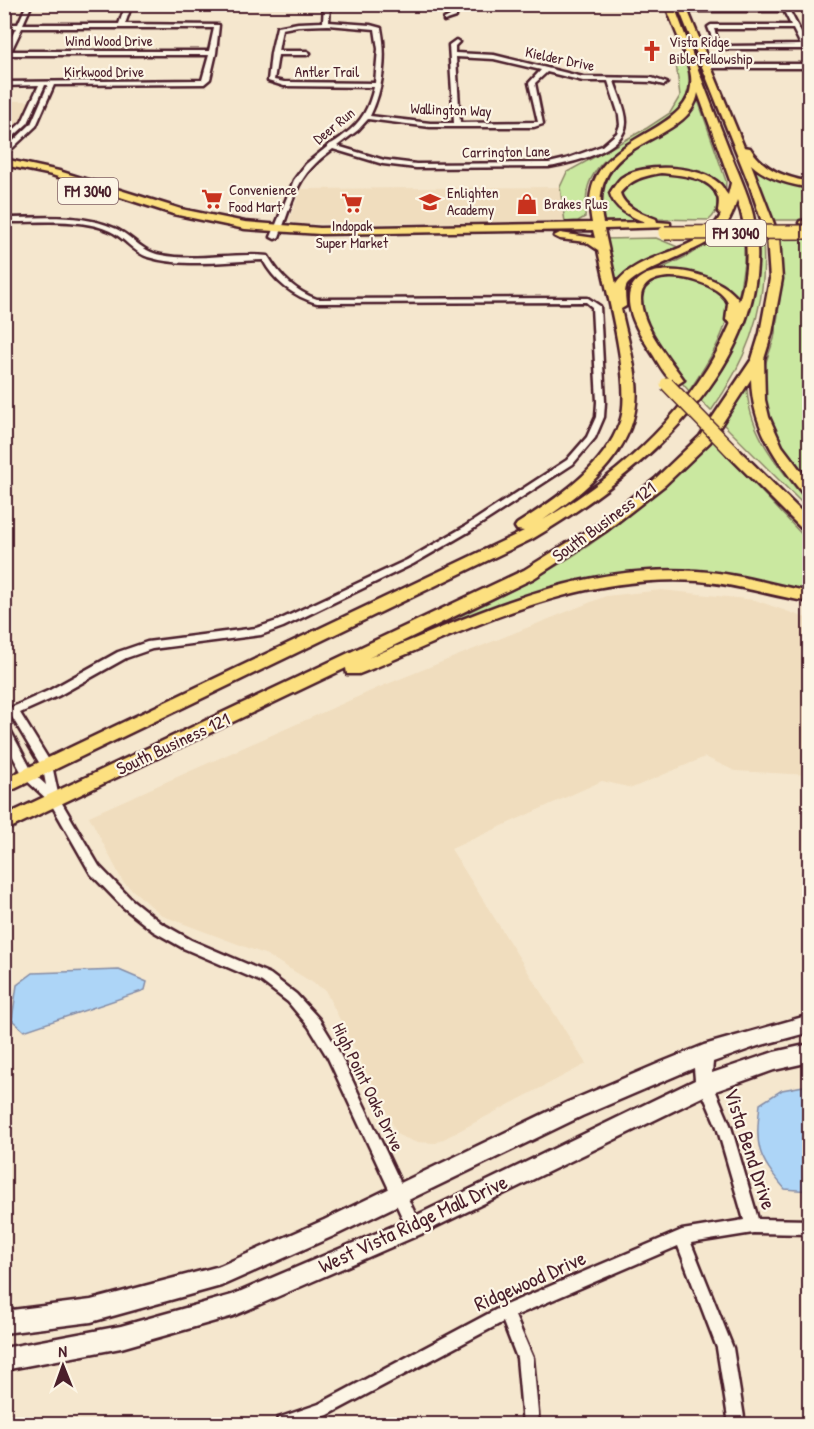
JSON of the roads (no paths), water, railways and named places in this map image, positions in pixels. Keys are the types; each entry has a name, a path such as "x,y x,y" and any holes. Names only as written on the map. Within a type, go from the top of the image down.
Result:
{"main road":[{"path":"670,6 676,9 681,18 684,12"},
{"name":"South Business 121","path":"4,787 490,556 561,518 632,466 662,437 697,396 716,368 737,325 750,285 752,249 747,213 670,6"},
{"name":"South Business 121","path":"4,824 529,574 584,541 660,482 705,439 758,359 766,333 776,279 773,237 684,12"},
{"path":"687,52 706,66 810,66"},
{"path":"711,78 714,75 713,69 720,66"},
{"path":"490,556 490,546 563,502 594,474 627,422 630,380 594,206 596,186 601,173 618,154 661,129 682,113 694,95 695,73"},
{"path":"705,99 725,112 752,162 776,176 810,184"},
{"name":"FM 3040","path":"4,162 72,176 204,219 277,233 512,227 552,231"},
{"name":"FM 3040","path":"4,170 54,180 160,216 196,225 344,239 552,231 808,228"},
{"path":"665,229 622,207 616,201 615,193 618,185 628,177 647,172 668,170 696,176 713,183 723,193 726,201 723,222"},
{"path":"622,341 626,335 620,310 620,287 626,278 685,250 714,232 723,222 736,182"},
{"path":"552,231 583,222 588,218 594,206"},
{"path":"405,238 430,233 509,231 512,227"},
{"path":"552,231 589,239 603,249"},
{"path":"634,273 627,296 631,321 646,358 738,450 810,529"},
{"path":"672,382 641,320 635,296 636,290 642,284 654,278 676,274 706,279 730,295 735,304 732,320 737,325"},
{"path":"758,359 756,388 760,414 783,459 810,493"},
{"path":"738,450 810,512"},
{"path":"194,734 205,732 496,612 567,587 625,576 680,574 742,582 810,597"},
{"name":"West Vista Ridge Mall Drive","path":"4,1322 91,1311 221,1276 399,1195 575,1109 704,1054 810,1023"},
{"name":"West Vista Ridge Mall Drive","path":"4,1359 121,1337 234,1305 414,1227 706,1085 774,1061 810,1053"},
{"path":"704,1054 703,1073 706,1085"}],"street":[{"path":"5,55 30,4"},
{"path":"122,25 129,4"},
{"path":"326,24 327,4"},
{"path":"446,20 453,17 453,4"},
{"path":"684,12 784,7 810,57"},
{"name":"Antler Trail","path":"326,24 281,26 278,29 271,79 274,82 377,85"},
{"name":"Deer Run","path":"277,233 301,175 330,146 353,130 366,117 381,77 378,28 326,24"},
{"path":"4,26 217,26 213,53"},
{"path":"794,27 711,27 717,45 729,48 804,47"},
{"path":"456,42 452,45 452,55 457,126"},
{"name":"Wind Wood Drive","path":"5,55 213,53"},
{"name":"Kirkwood Drive","path":"4,84 204,82 207,79 213,53"},
{"path":"274,53 308,53"},
{"name":"Kielder Drive","path":"452,55 494,57 583,79 652,80 664,83"},
{"name":"Wallington Way","path":"366,117 430,125 534,125 541,123 541,118 532,83 545,70"},
{"name":"Carrington Lane","path":"330,146 383,162 416,166 565,163 589,156 615,139 621,132 624,124 611,80"},
{"path":"4,143 25,123 43,84"},
{"path":"4,154 34,125 52,84"},
{"path":"4,220 99,225 119,233 138,250 158,257 265,258 296,292 317,301 588,300 596,306 601,402 600,417 591,438 570,462 467,529 410,562 280,624 257,632 151,645 122,655 54,693 9,714"},
{"name":"High Point Oaks Drive","path":"9,714 48,768 54,799"},
{"name":"High Point Oaks Drive","path":"4,729 29,776 54,799 95,870 127,903 157,927 188,944 266,978 292,998 314,1023 333,1054 414,1227"},
{"name":"Vista Bend Drive","path":"706,1085 724,1126 753,1226"},
{"name":"Ridgewood Drive","path":"284,1425 323,1410 506,1312 682,1237 753,1226 810,1227"},
{"path":"682,1237 725,1348 736,1425"},
{"path":"506,1312 525,1358 531,1425"}],"water":[{"path":"119,970 147,982 145,990 24,1031 12,1020 17,985 33,973"},
{"path":"809,1085 809,1191 785,1189 763,1159 760,1150 758,1131 760,1104 782,1090"}],"place":[{"name":"Vista Ridge Bible Fellowship","path":"652,51"},
{"name":"Convenience Food Mart","path":"212,199"},
{"name":"Enlighten Academy","path":"430,202"},
{"name":"Indopak Super Market","path":"352,203"},
{"name":"Brakes Plus","path":"527,204"}]}
